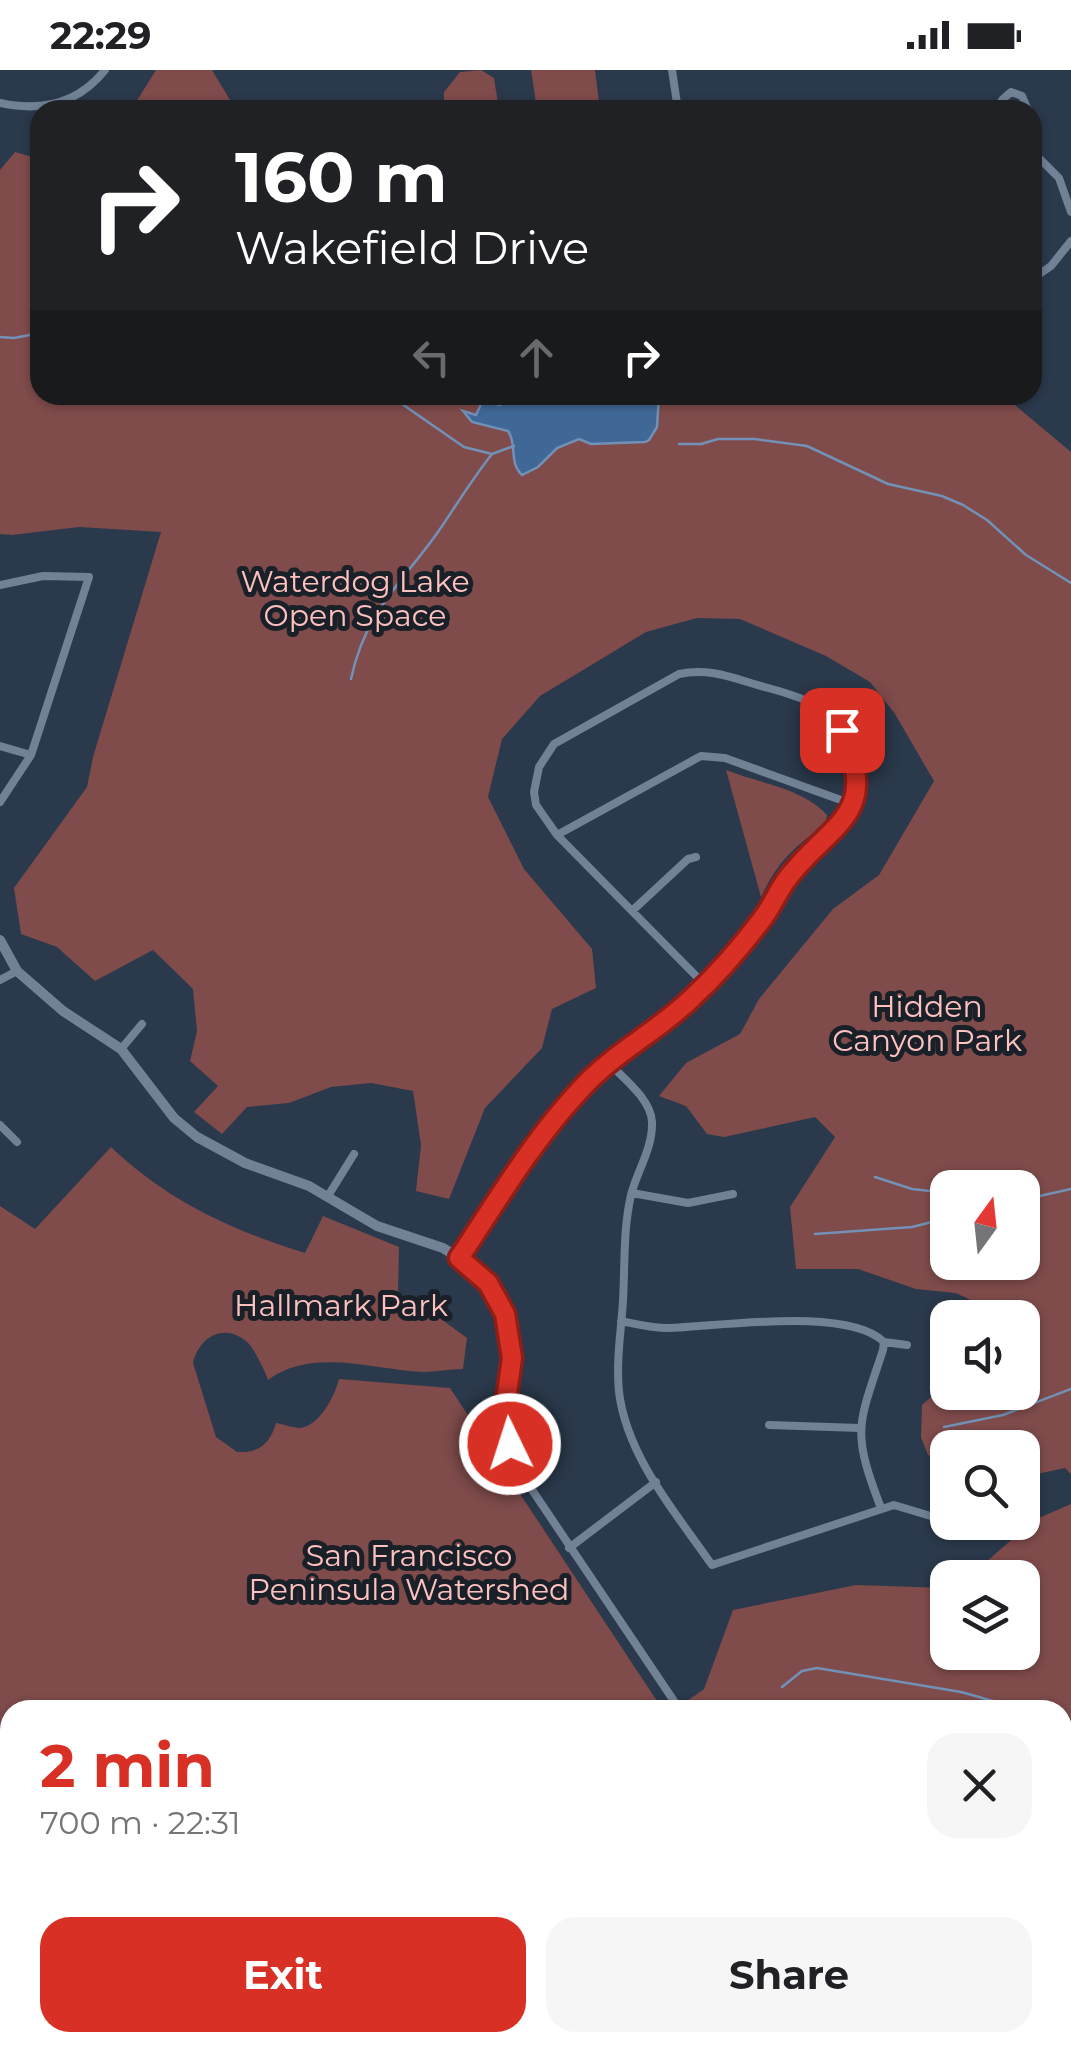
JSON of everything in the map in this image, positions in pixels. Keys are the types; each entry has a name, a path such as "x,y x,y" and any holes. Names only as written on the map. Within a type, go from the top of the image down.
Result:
{"street":[{"path":"69,100 89,88 106,70"},
{"path":"672,70 676,100"},
{"path":"1002,100 1011,92 1024,100"},
{"path":"0,104 30,106"},
{"path":"1042,161 1059,178 1071,212"},
{"path":"1042,273 1071,242"},
{"path":"0,584 43,576 89,577 31,756 0,802"},
{"path":"459,1258 550,1126 608,1062 689,1002 705,985 766,915 788,878 841,826 852,804 852,757 842,730 829,716 800,698 720,673 693,671 679,674 562,738 538,766 534,792 536,805 558,835 705,985"},
{"path":"0,746 31,756"},
{"path":"558,835 701,756 725,758 852,804"},
{"path":"632,911 696,856"},
{"path":"0,940 17,971 63,1011 121,1050 174,1118 197,1137 222,1153 328,1196 376,1226 443,1248 488,1283 505,1314 512,1358 503,1422 516,1466 673,1700"},
{"path":"0,980 17,971"},
{"path":"121,1050 142,1024"},
{"path":"608,1062 646,1103 652,1120 649,1147 632,1193 624,1239 621,1321 616,1346 622,1409 628,1434 712,1565 894,1505 930,1516"},
{"path":"0,1126 18,1142"},
{"path":"328,1196 354,1154"},
{"path":"632,1193 688,1204 733,1194"},
{"path":"621,1321 662,1328 746,1321 820,1324 864,1330 884,1342 907,1346"},
{"path":"881,1508 861,1453 860,1428 884,1342"},
{"path":"769,1425 860,1428"},
{"path":"569,1548 656,1482"}],"green space":[{"path":"156,70 212,70 230,100 137,100"},
{"path":"481,70 494,78 497,100 444,100 444,92 460,72"},
{"path":"531,70 595,70 599,100 536,100"},
{"name":"Waterdog Lake Open Space","path":"15,152 30,156 30,405 1015,405 1071,452 1071,1474 1065,1468 1040,1473 1040,1430 930,1430 930,1456 921,1437 922,1405 930,1398 930,1410 1040,1410 1040,1300 971,1300 956,1293 916,1289 858,1269 796,1269 790,1207 835,1137 815,1117 724,1137 707,1134 686,1106 659,1096 686,1063 740,1034 759,999 833,909 879,875 934,781 895,714 870,682 826,656 740,619 697,618 646,632 540,696 502,739 488,797 524,869 592,949 596,988 552,1009 542,1048 485,1108 449,1199 416,1191 421,1145 413,1091 371,1083 331,1087 289,1103 247,1107 222,1134 194,1112 218,1086 190,1061 197,1031 193,989 153,950 95,981 57,947 21,934 14,888 87,787 161,532 79,527 0,534 0,170"},
{"path":"726,770 793,792 827,815 825,824 781,864 761,897"},
{"name":"San Francisco Peninsula Watershed","path":"111,1147 155,1183 202,1212 278,1244 305,1253 323,1216 399,1247 398,1294 467,1338 463,1369 423,1372 324,1362 286,1370 268,1380 247,1342 221,1333 201,1346 193,1363 216,1437 237,1452 245,1452 262,1446 276,1423 307,1426 326,1409 339,1379 450,1388 656,1700 0,1700 0,1206 35,1229"},
{"path":"1071,1504 1071,1700 688,1700 704,1689 733,1610 856,1585 930,1587 930,1670 1040,1670 1040,1560 988,1560 1011,1540 1040,1540 1040,1517"}],"water":[{"path":"481,405 658,405 657,427 649,440 591,444 579,439 557,448 538,467 522,475 515,464 508,431 472,422 463,411 476,415"}],"waterway":[{"path":"0,337 30,335"},
{"path":"403,405 464,447 492,454 514,446"},
{"path":"679,444 755,439 807,446 888,484 942,496 963,505 987,520 1026,555 1071,583"},
{"path":"351,679 375,617 492,454"},
{"path":"875,1177 930,1191"},
{"path":"1040,1196 1071,1189"},
{"path":"815,1234 930,1222"},
{"path":"944,1427 1003,1415 1071,1389"},
{"path":"782,1687 802,1671 817,1668 989,1700"}],"route":[{"path":"510,1444 503,1422 512,1358 505,1314 488,1283 459,1258 578,1091 608,1062 689,1002 766,915 788,878 841,826 852,804 855,782 852,757 842,730"}],"park label":[{"name":"Hidden Canyon Park","path":"927,1023"},
{"name":"Hallmark Park","path":"341,1305"}]}
